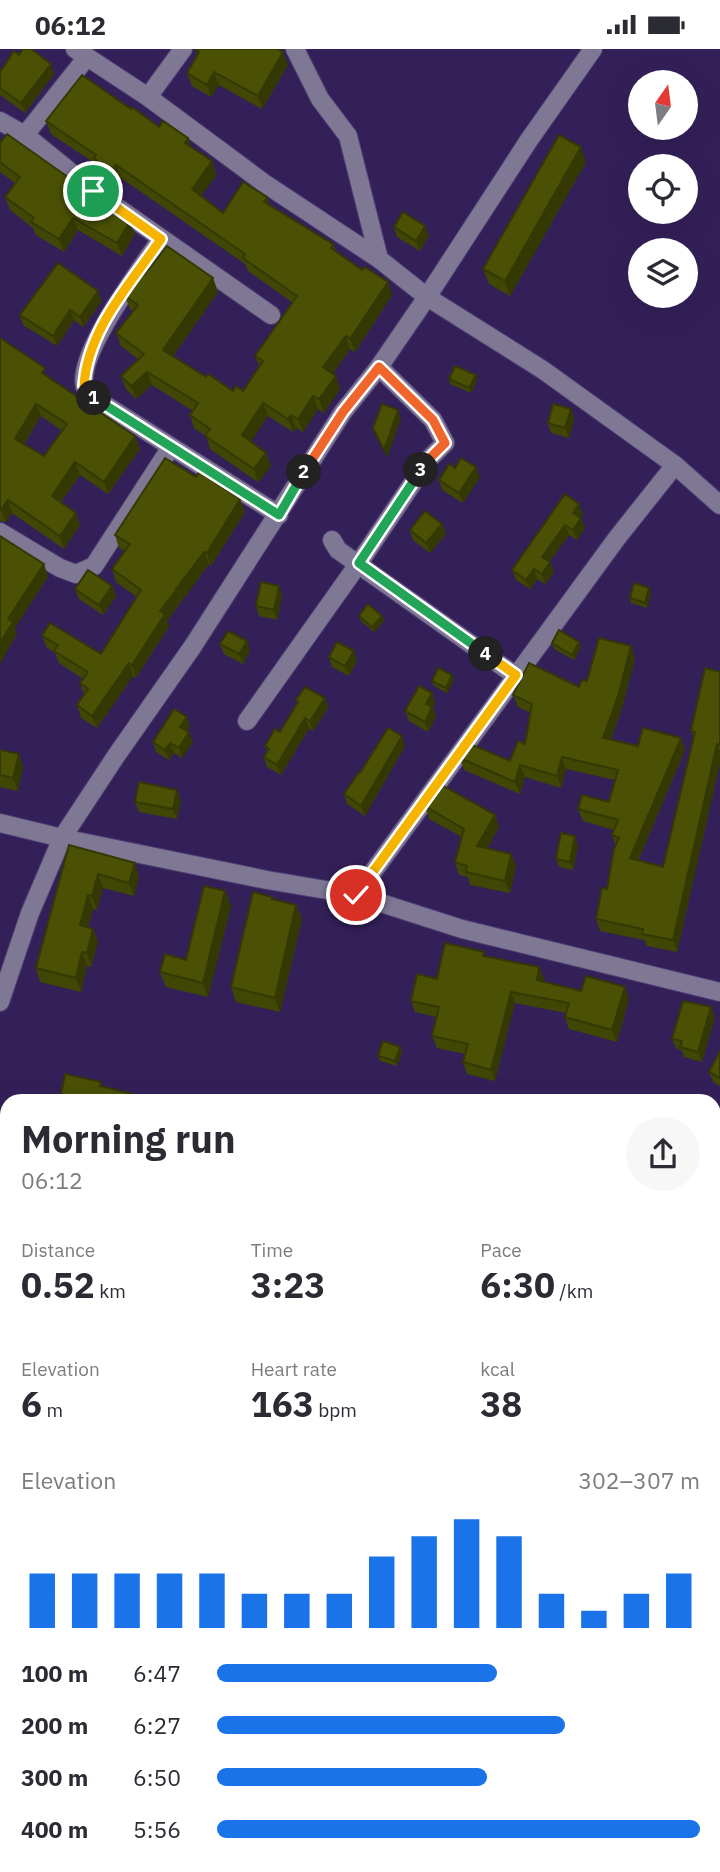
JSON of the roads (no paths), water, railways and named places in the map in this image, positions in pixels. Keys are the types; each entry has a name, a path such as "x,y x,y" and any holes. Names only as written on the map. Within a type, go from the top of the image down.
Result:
{"street":[{"path":"148,97 183,49"},
{"path":"295,49 320,99 348,137 379,259"},
{"path":"0,1002 30,913 62,838 193,646 343,412 379,367 593,49"},
{"path":"25,135 81,53 148,97 264,183 379,259 427,296 543,370 675,465 720,505"},
{"path":"0,121 25,135 93,191 271,315"},
{"path":"161,239 102,326 85,373 84,386 90,396 279,515"},
{"path":"247,721 429,459 445,443 433,420 379,367"},
{"path":"0,532 76,574 94,566 171,447"},
{"path":"356,895 617,538 675,465"},
{"path":"332,540 338,550 516,675"},
{"path":"0,823 267,880 356,895 462,929 720,992"}]}
